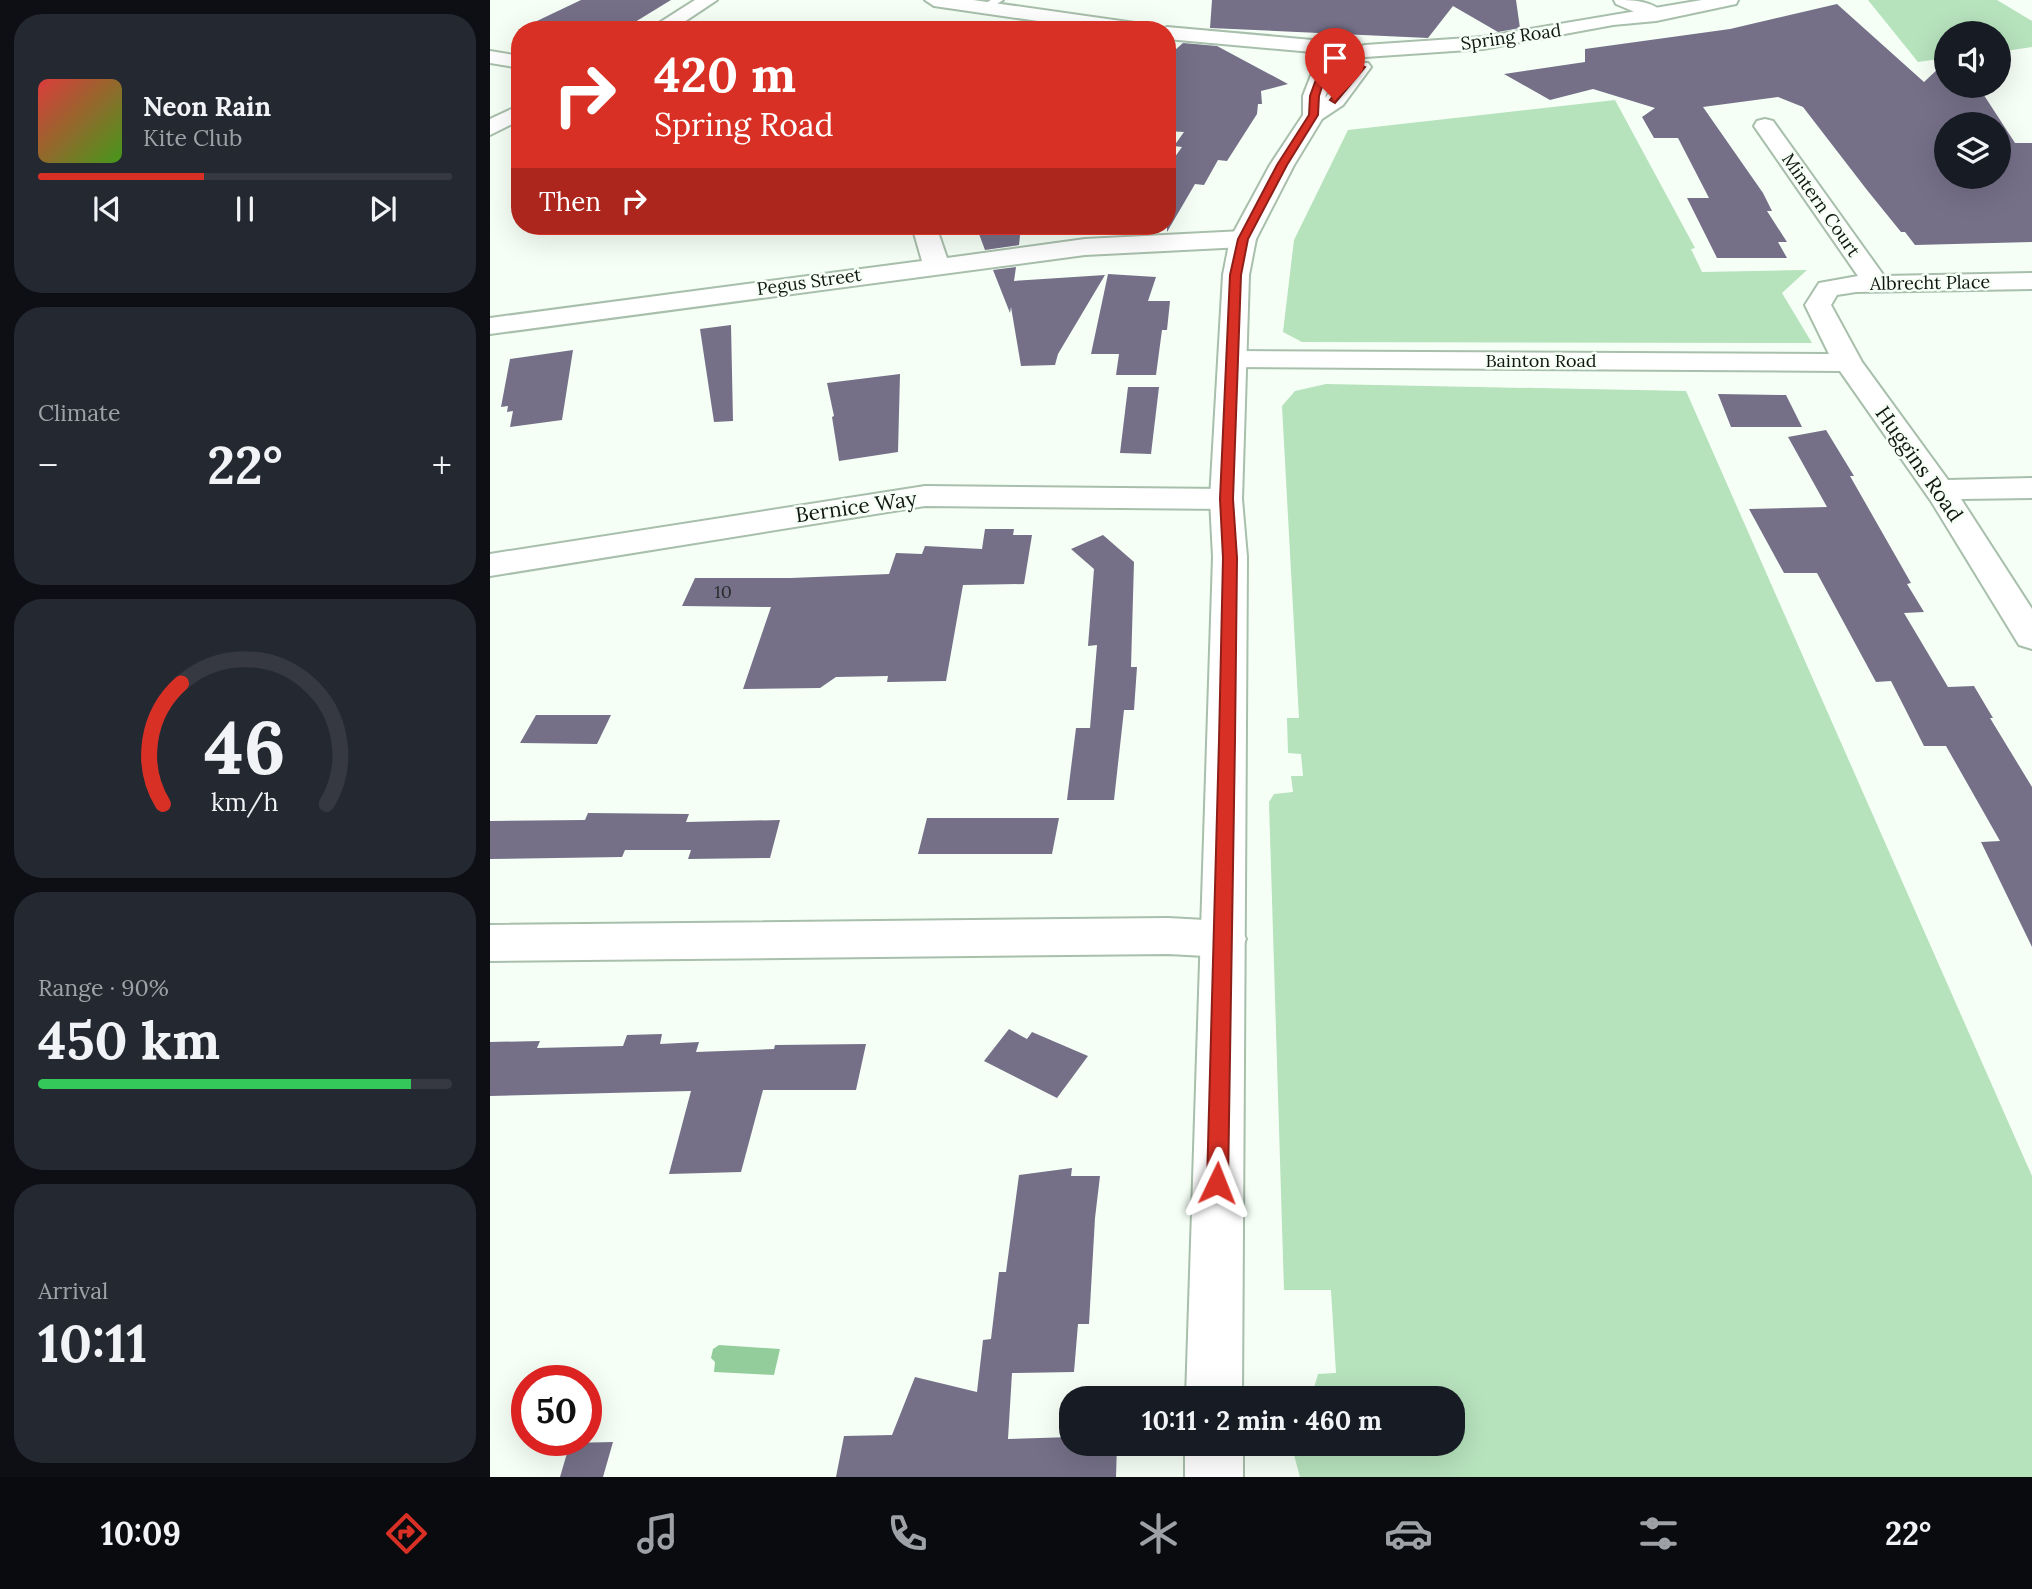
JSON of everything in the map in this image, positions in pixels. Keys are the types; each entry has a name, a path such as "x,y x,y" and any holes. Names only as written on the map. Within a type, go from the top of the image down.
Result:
{"street":[{"path":"673,21 708,0"},
{"path":"934,0 992,4 1090,21"},
{"path":"1623,0 1656,15"},
{"name":"Spring Road","path":"1176,35 1206,44 1326,58 1342,69 1365,61 1483,54 1625,26 1656,15 1729,0"},
{"path":"490,57 511,60"},
{"path":"1314,115 1314,96 1326,58"},
{"path":"1214,1386 1230,558 1226,499 1236,275 1241,247 1282,165 1314,115 1335,100 1365,61"},
{"path":"490,128 511,116"},
{"name":"Mintern Court","path":"1765,126 1877,284"},
{"path":"928,235 936,265"},
{"name":"Pegus Street","path":"490,326 936,265 1129,243 1241,247"},
{"name":"Albrecht Place","path":"1828,289 1877,284 2032,281"},
{"name":"Huggins Road","path":"1828,289 1818,305 1848,363 1939,490 2032,637"},
{"name":"Bainton Road","path":"1234,359 1848,363"},
{"path":"1939,490 2032,488"},
{"name":"Bernice Way","path":"490,565 925,496 1226,499"},
{"path":"490,943 1168,936 1224,939"},
{"path":"1214,1456 1214,1477"}],"shaded area":[{"path":"1868,0 1997,0 2032,21 2032,47 2011,50 2011,21 1934,21 1934,60 1918,62"},
{"path":"1615,100 1695,248 1691,249 1702,272 1807,270 1782,293 1812,343 1302,342 1283,332 1294,240 1348,130"},
{"path":"1326,384 1686,391 2032,1176 2032,1477 1300,1477 1294,1456 1465,1456 1465,1386 1315,1386 1318,1374 1336,1373 1331,1290 1284,1290 1269,802 1274,794 1293,792 1291,776 1303,776 1301,754 1288,753 1287,718 1299,718 1282,406 1295,391"},
{"path":"719,1345 780,1349 774,1375 714,1372 715,1362 711,1358 713,1349"}],"building":[{"path":"581,0 671,0 637,21 537,21"},
{"path":"1212,0 1516,0 1520,28 1498,32 1453,6 1428,38 1210,28"},
{"path":"1837,4 1924,82 1934,73 1934,98 1986,98 1995,112 1934,112 1934,189 2011,189 2011,137 2015,143 2032,143 2032,242 1915,245 1905,232 1901,232 1803,107 1778,97 1703,107 1763,193 1772,211 1767,211 1787,242 1778,242 1787,258 1717,258 1687,198 1709,198 1678,138 1654,138 1642,117 1655,108 1593,89 1550,100 1504,74 1585,62 1585,49 1730,29"},
{"path":"1183,43 1217,46 1288,84 1261,91 1262,104 1258,104 1257,114 1227,161 1218,160 1204,185 1195,184 1176,217 1176,155 1182,147 1176,146 1176,143 1184,132 1176,132 1176,49"},
{"path":"979,235 1020,235 1019,245 985,250"},
{"path":"1016,267 1014,281 1105,275 1058,354 1055,365 1021,366 1011,307 1010,313 993,270"},
{"path":"1108,274 1156,277 1148,301 1170,301 1167,330 1162,330 1156,375 1116,375 1119,354 1091,354"},
{"path":"731,325 733,421 714,422 700,329"},
{"path":"573,350 562,420 510,427 513,411 507,412 508,406 501,407 510,359"},
{"path":"900,374 898,452 839,461 827,383"},
{"path":"1128,387 1159,387 1151,454 1120,453"},
{"path":"1718,394 1786,395 1802,427 1731,427"},
{"path":"1826,430 1854,476 1850,476 1911,583 1907,584 1924,612 1904,613 1948,687 1974,686 2032,787 2032,947 1981,842 2000,841 1946,746 1924,746 1891,681 1876,682 1817,573 1784,573 1749,509 1827,507 1788,437"},
{"path":"985,529 1014,529 1013,535 1032,535 1024,584 963,585 946,681 887,682 888,676 836,677 820,688 743,689 771,607 682,606 695,578 889,574 896,553 922,554 925,546 982,549"},
{"path":"1103,535 1134,562 1131,667 1137,667 1134,710 1124,710 1114,800 1067,800 1076,728 1090,728 1097,645 1088,646 1094,569 1071,549"},
{"path":"536,715 611,715 597,744 520,743"},
{"path":"588,813 689,814 686,822 780,820 770,858 688,859 691,850 625,850 622,857 490,859 490,821 585,820"},
{"path":"927,818 1059,818 1052,854 918,854"},
{"path":"1009,1029 1027,1039 1032,1032 1088,1056 1057,1098 984,1061"},
{"path":"662,1034 660,1044 699,1042 696,1052 774,1049 775,1045 866,1044 856,1090 763,1090 741,1172 669,1174 691,1091 490,1096 490,1042 540,1041 537,1048 623,1046 627,1035"},
{"path":"1072,1168 1071,1176 1100,1176 1089,1324 1078,1324 1074,1372 1012,1373 1008,1439 1059,1437 1059,1456 1117,1456 1116,1477 836,1477 844,1436 892,1435 915,1377 977,1392 983,1340 991,1339 999,1272 1006,1272 1019,1175"},
{"path":"602,1442 613,1442 603,1477 560,1477 566,1456 602,1456"}],"route":[{"path":"1217,1183 1230,558 1226,499 1236,275 1243,239 1282,165 1314,115 1314,96 1325,65 1342,69 1361,67 1335,100"}]}
